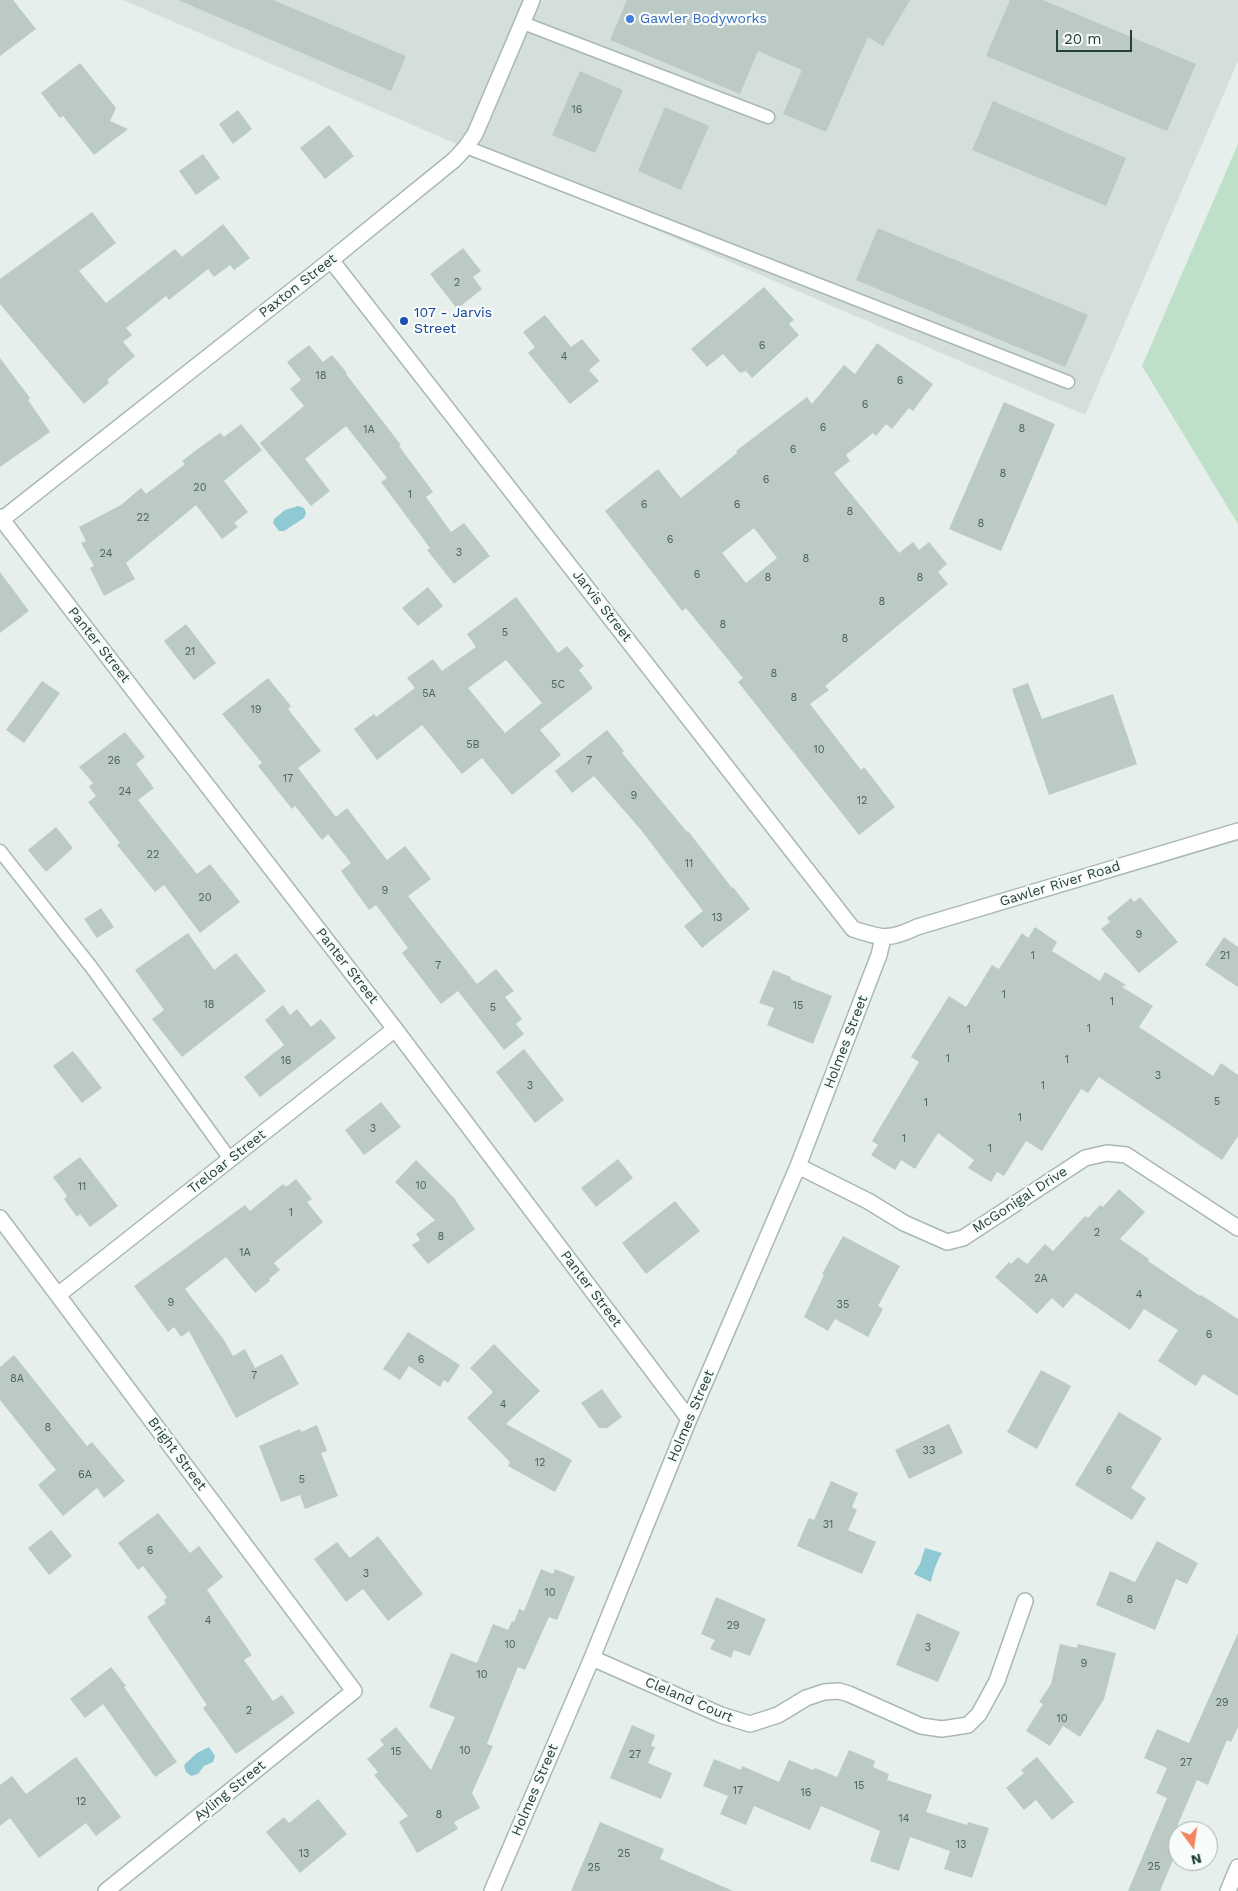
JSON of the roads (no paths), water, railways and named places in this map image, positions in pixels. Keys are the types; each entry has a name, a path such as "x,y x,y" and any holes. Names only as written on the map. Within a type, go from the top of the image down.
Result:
{"street":[{"name":"Paxton Street","path":"1,519 331,260 454,160 475,134 532,0"},
{"name":"Jarvis Street","path":"331,260 853,929 882,938"},
{"name":"Panter Street","path":"1,519 395,1029 689,1419"},
{"name":"Gawler River Road","path":"882,938 904,933 917,927 1238,831"},
{"name":"Holmes Street","path":"492,1891 592,1658 689,1419 798,1166 879,955 882,938"},
{"name":"Treloar Street","path":"58,1294 395,1029"},
{"name":"McGonigal Drive","path":"798,1166 868,1201 904,1223 947,1242 963,1238 1085,1158 1107,1153 1126,1155 1238,1228"},
{"name":"Bright Street","path":"0,1218 354,1691"},
{"name":"Cleland Court","path":"592,1658 721,1715 750,1724 778,1715 806,1698 824,1692 840,1691 921,1726 954,1728 968,1725 980,1714 997,1681 1025,1601"},
{"name":"Ayling Street","path":"106,1891 354,1691"},
{"path":"1228,1891 1238,1868"}],"lane":[{"path":"522,23 768,117"},
{"path":"466,147 1068,382"},
{"path":"0,852 92,968 230,1159"}],"water":[{"path":"298,506 304,508 306,513 304,518 284,531 279,531 273,523 274,519 285,510"},
{"path":"925,1548 942,1553 935,1567 931,1582 914,1574 920,1564"},
{"path":"209,1747 215,1756 213,1762 204,1766 198,1774 191,1776 186,1772 184,1765 197,1753"}],"place":[{"name":"Gawler Bodyworks","path":"630,19"},
{"name":"107 - Jarvis Street","path":"404,321"}]}
